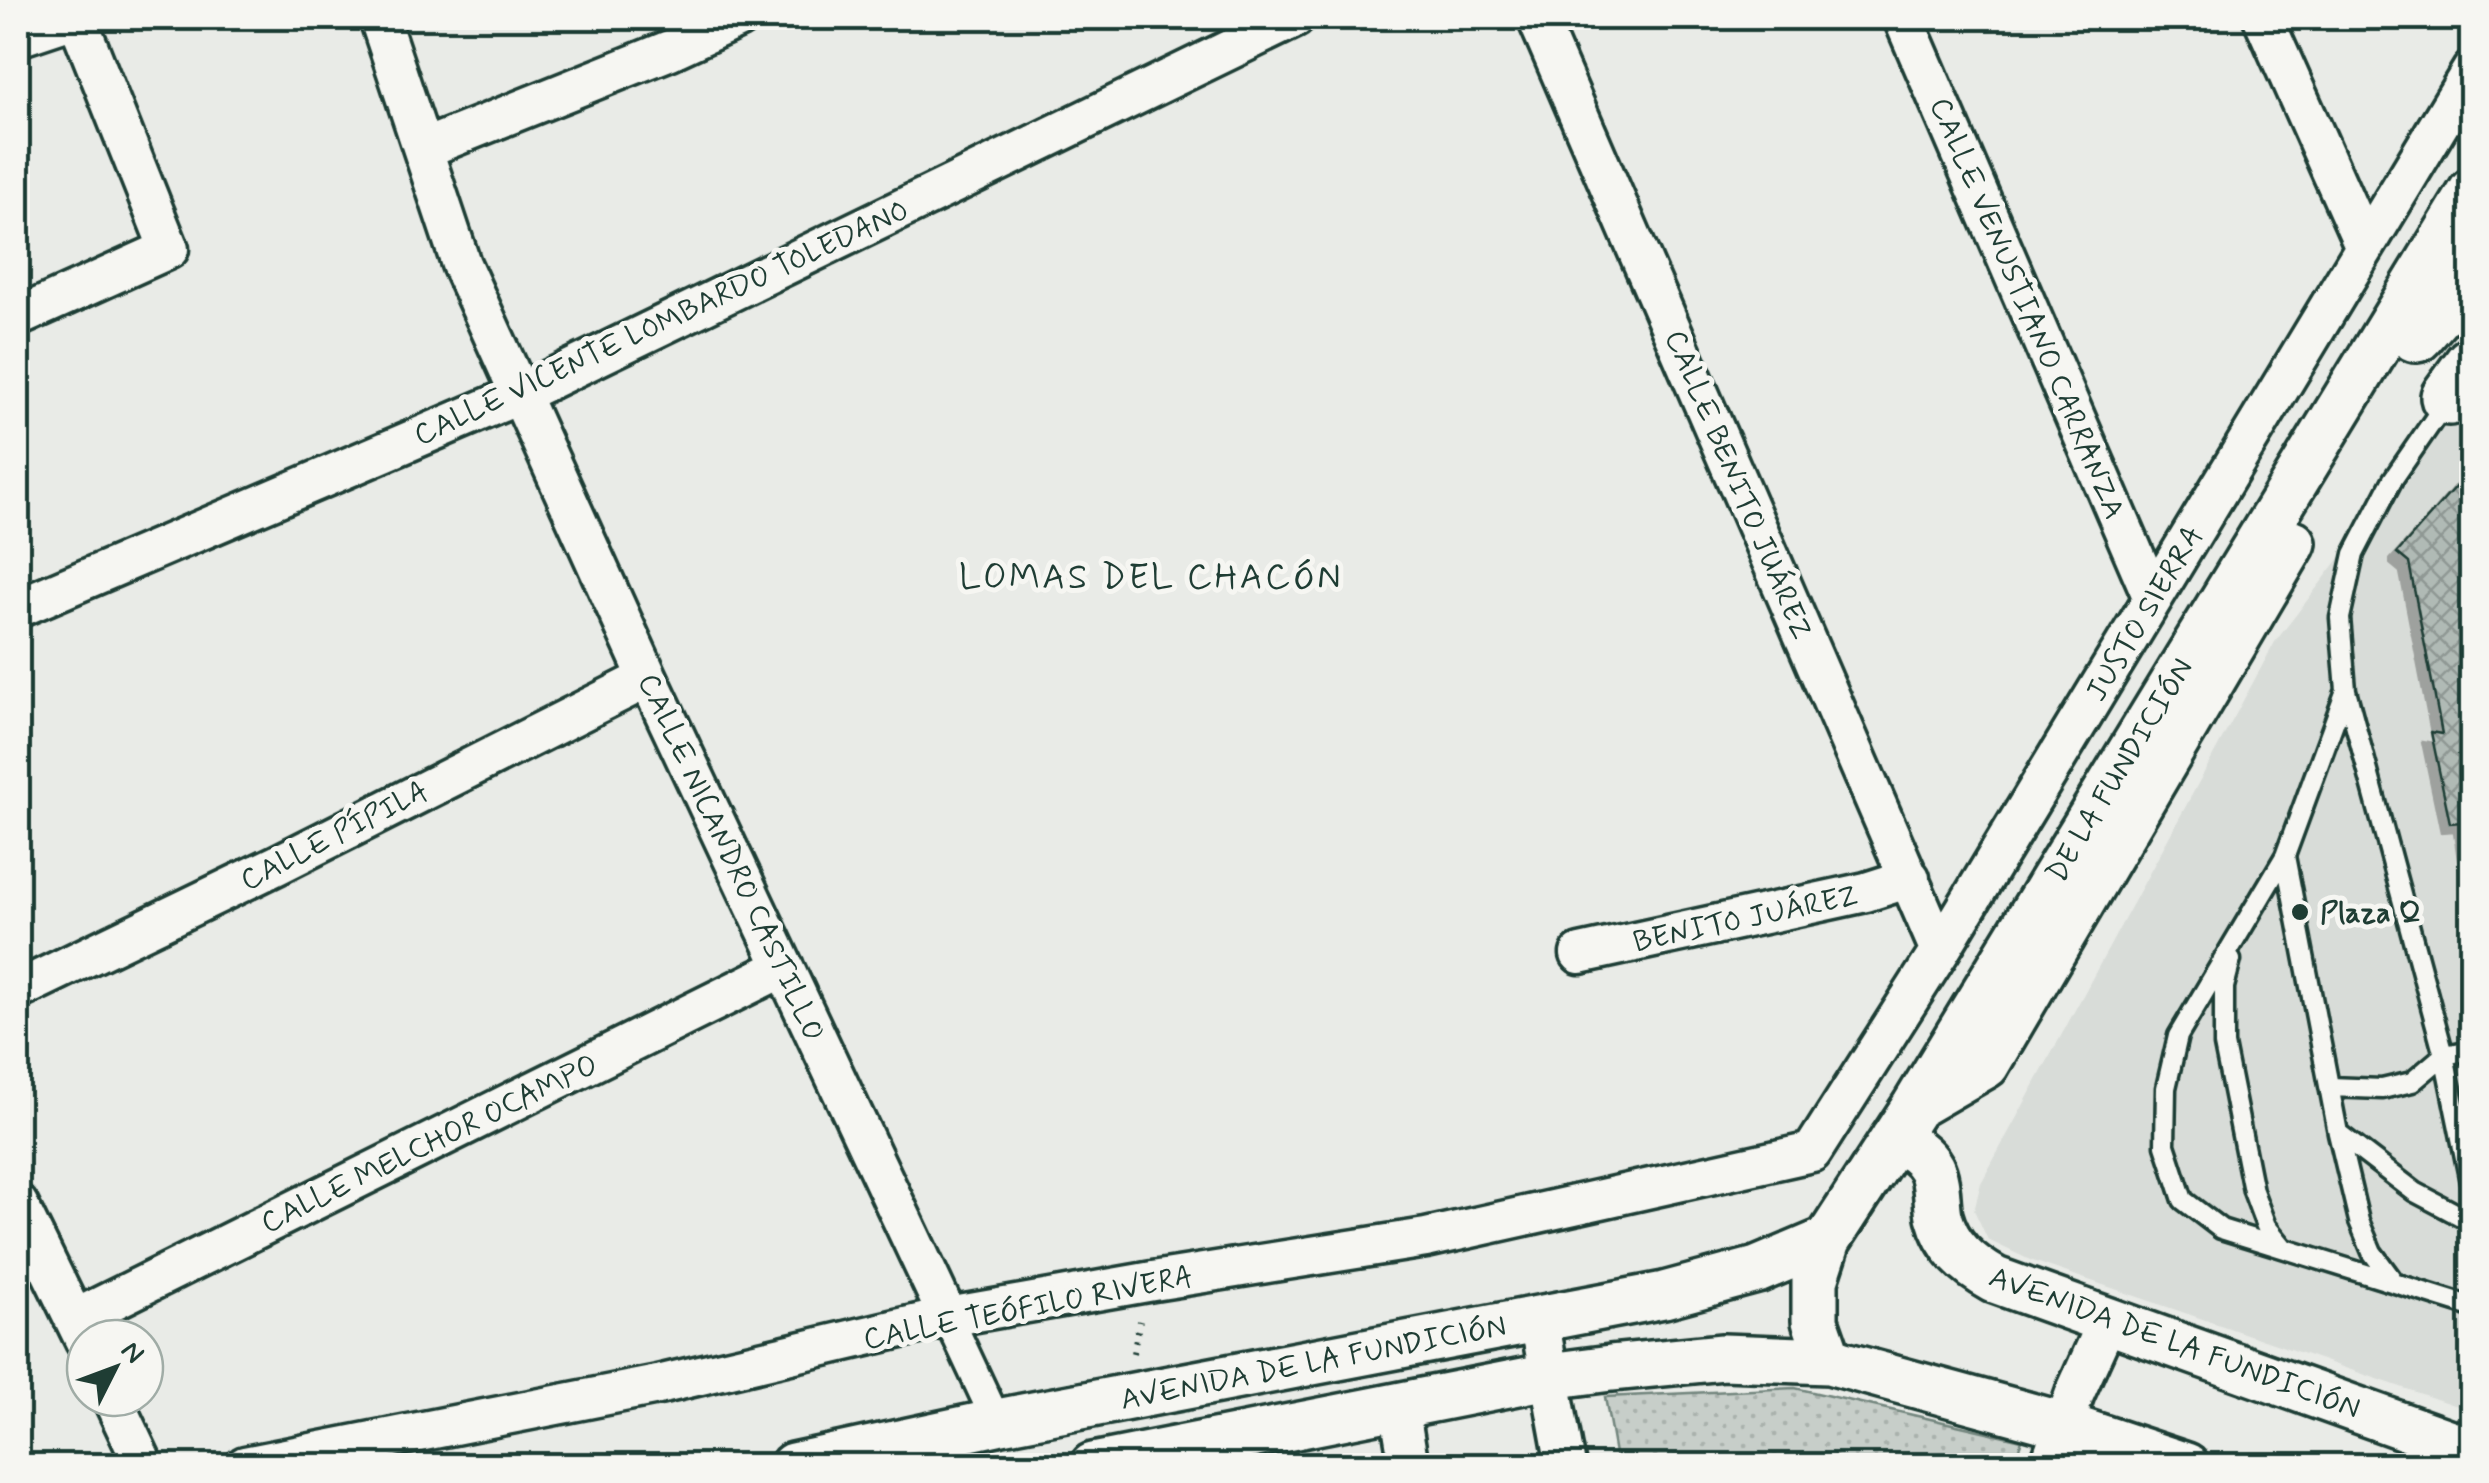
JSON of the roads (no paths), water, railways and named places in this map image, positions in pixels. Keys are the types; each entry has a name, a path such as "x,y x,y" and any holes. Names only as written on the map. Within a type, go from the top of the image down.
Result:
{"main road":[{"path":"2416,334 2472,269"}],"street":[{"path":"18,36 76,18 169,249 18,317"},
{"name":"CALLE NICANDRO CASTILLO","path":"379,18 461,264 518,395 948,1317"},
{"path":"423,149 665,34 739,18"},
{"name":"CALLE VICENTE LOMBARDO TOLEDANO","path":"18,608 518,395 1295,18"},
{"name":"CALLE BENITO JUÁREZ","path":"1536,18 1940,951"},
{"name":"CALLE VENUSTIANO CARRANZA","path":"1903,18 2153,598"},
{"path":"2263,18 2365,247"},
{"name":"JUSTO SIERRA","path":"1812,1152 1940,951 2472,70"},
{"name":"DE LA FUNDICIÓN","path":"1829,1362 1815,1321 1815,1280 1828,1240 1904,1122 2472,191"},
{"path":"1904,1122 1986,1065 2416,334"},
{"name":"CALLE PÍPILA","path":"18,990 648,678"},
{"name":"BENITO JUÁREZ","path":"1580,954 1866,892 1910,878"},
{"name":"CALLE MELCHOR OCAMPO","path":"103,1318 784,967"},
{"name":"AVENIDA DE LA FUNDICIÓN","path":"1904,1122 1918,1152 1932,1169 1940,1215 1950,1242 1970,1266 1995,1280 2472,1451"},
{"name":"CALLE TEÓFILO RIVERA","path":"245,1466 658,1384 948,1317 1426,1238 1812,1152"},
{"path":"18,1204 74,1318"},
{"name":"AVENIDA DE LA FUNDICIÓN","path":"792,1466 998,1422 1664,1294 1758,1270 1828,1240"},
{"path":"948,1317 998,1422"},
{"path":"1539,1319 1566,1466"},
{"path":"2056,1445 2108,1320"},
{"name":"AVENIDA DE LA FUNDICIÓN","path":"1121,1463 1549,1376 1723,1357 1829,1362 2056,1445 2186,1466"},
{"path":"1399,1406 1410,1466"},
{"path":"121,1418 144,1466"}],"lane":[{"path":"2460,381 2393,478 2354,554 2340,618 2346,690 2444,1056 2472,1192"},
{"path":"2346,690 2285,856 2178,1036 2166,1088 2165,1145 2183,1200 2221,1229 2472,1307"},
{"path":"2285,856 2338,1133 2360,1221 2372,1252 2394,1282"},
{"path":"2235,941 2224,987 2224,1045 2253,1190 2266,1226 2284,1248"},
{"path":"2330,1088 2382,1089 2412,1082 2444,1056 2472,1050"},
{"path":"2338,1133 2415,1192 2472,1222"}],"place":[{"name":"Plaza Q","path":"2300,912"}],"district":[{"name":"LOMAS DEL CHACÓN","path":"1151,576"}]}
